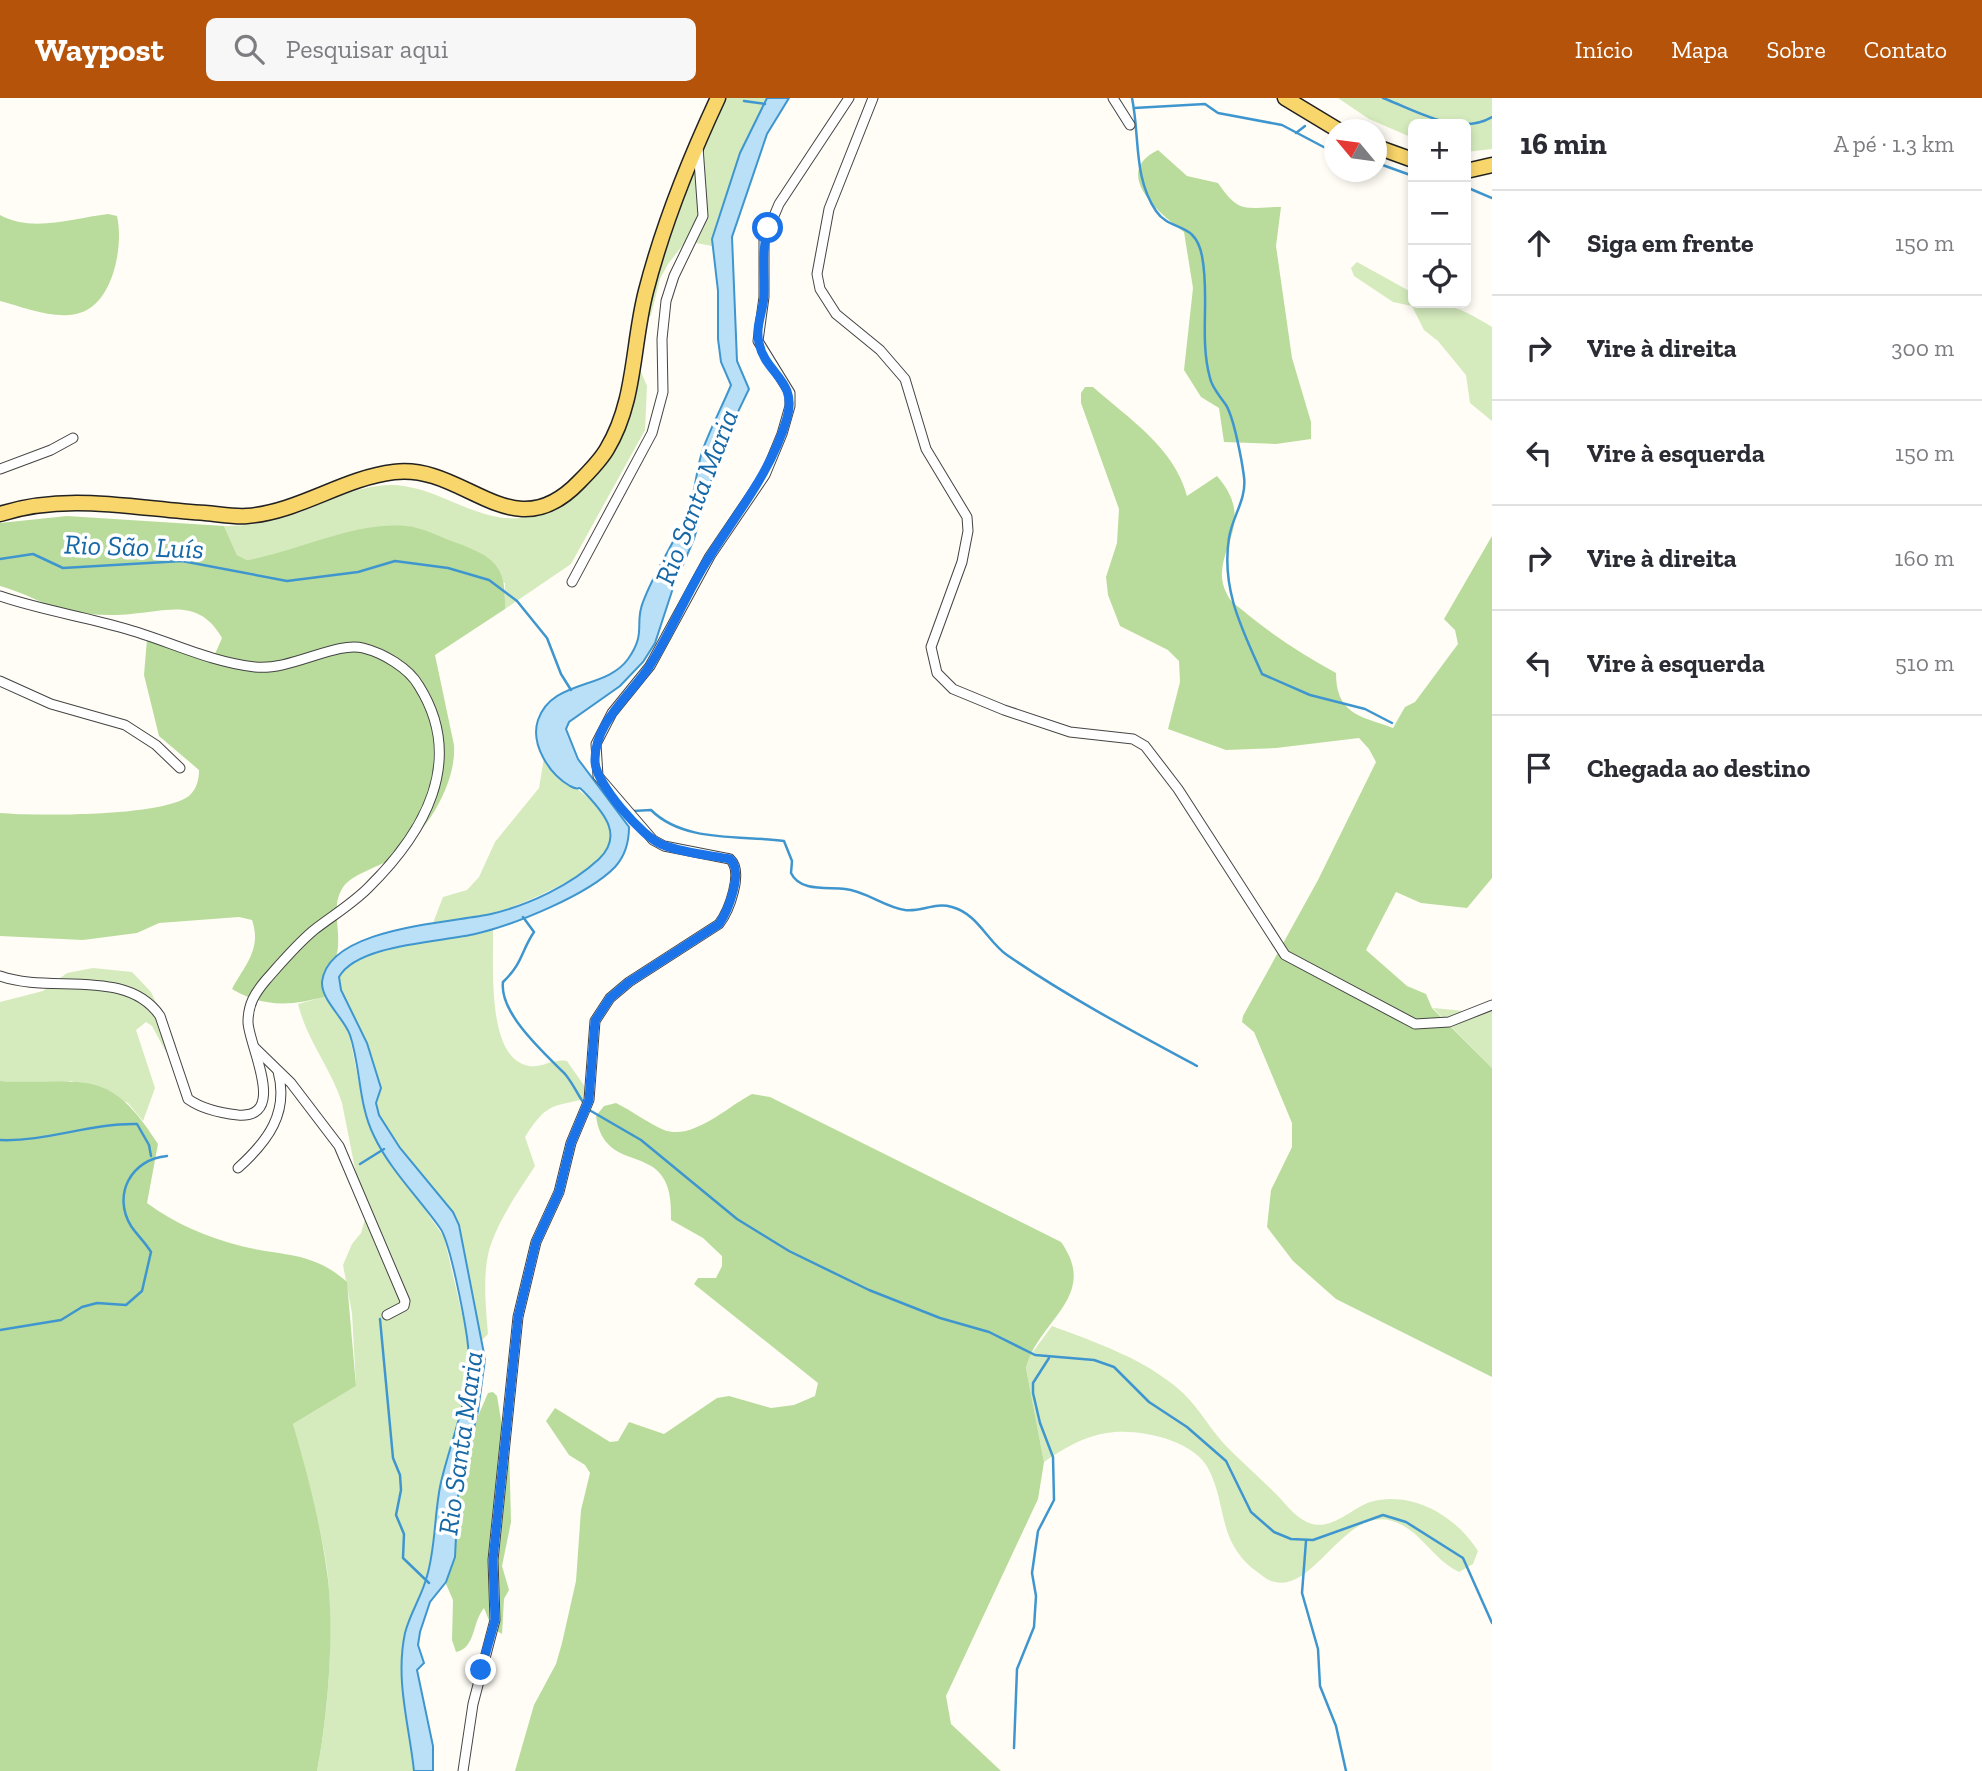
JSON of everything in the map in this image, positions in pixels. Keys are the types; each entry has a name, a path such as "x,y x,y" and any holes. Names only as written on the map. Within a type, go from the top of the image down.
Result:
{"main road":[{"path":"0,514 42,504 80,502 245,516 288,508 394,472 434,477 508,508 533,510 558,500 589,472 618,429 630,390 646,289 698,142 718,98"},
{"path":"1284,98 1324,122"},
{"path":"1387,151 1408,158"},
{"path":"1471,170 1492,165"}],"street":[{"path":"463,1771 473,1704 495,1620 493,1560 518,1317 536,1242 559,1192 571,1143 589,1100 595,1021 610,998 629,982 719,924 727,911 736,871 730,859 664,846 653,840 598,776 596,744 612,713 650,666 710,556 765,475 782,434 790,406 790,393 761,350 758,341 764,297 764,240 779,204 849,98"},
{"path":"873,98 829,209 817,274 820,289 836,314 880,350 905,379 926,449 967,517 968,531 962,562 931,647 937,673 953,689 1004,710 1070,732 1133,739 1146,746 1178,789 1285,956 1415,1024 1449,1022 1492,1005"},
{"path":"1113,98 1129,125"},
{"path":"572,582 652,433 660,411 666,301 674,276 703,216 698,142"},
{"path":"0,469 51,450 74,438"},
{"path":"0,596 44,611 125,628 183,649 257,667 296,663 348,646 363,647 406,670 419,685 431,710 440,747 439,773 425,815 400,855 367,890 311,933 258,990 248,1011 248,1024 265,1083 262,1101 250,1112 241,1115 208,1109 185,1095 160,1016 153,1006 115,986 30,985 0,976"},
{"path":"0,681 51,704 125,724 148,739 180,768"},
{"path":"253,1047 278,1069 345,1159 405,1301 404,1306 387,1315"},
{"path":"238,1168 265,1142 276,1121 282,1093 278,1069"}],"green space":[{"path":"718,98 767,98 736,168 712,246 686,241 668,264 660,279 651,315 639,328 639,367 647,386 645,430 571,564 505,609 505,583 264,557 247,560 237,555 224,526 275,520 354,491 380,486 412,488 503,518 522,518 542,513 611,448 636,324"},
{"path":"1338,98 1492,98 1492,149 1471,151 1471,119 1408,119 1408,136 1387,127 1387,119 1369,119"},
{"path":"1158,150 1187,176 1218,183 1238,205 1251,208 1281,207 1276,246 1292,358 1311,422 1311,439 1276,444 1224,442 1219,408 1201,397 1184,370 1193,288 1184,232 1153,205 1139,182 1139,170 1144,159"},
{"path":"108,214 117,216 117,258 107,288 89,309 76,314 57,315 0,301 0,215 12,220 39,224"},
{"path":"1357,262 1408,290 1408,305 1393,302 1354,276 1351,268"},
{"path":"1413,308 1455,308 1492,327 1492,421 1470,403 1466,375 1438,341 1424,330"},
{"path":"1085,387 1093,387 1149,435 1172,463 1187,496 1217,476 1229,494 1234,510 1234,525 1222,567 1222,581 1229,599 1279,638 1336,673 1337,687 1345,705 1370,720 1393,728 1405,707 1415,702 1458,644 1455,630 1444,619 1492,536 1492,878 1467,908 1421,903 1396,892 1366,950 1407,986 1426,994 1432,1008 1492,1068 1492,1377 1336,1299 1293,1261 1267,1227 1271,1190 1292,1147 1292,1123 1254,1032 1242,1022 1243,1016 1318,880 1376,762 1359,738 1276,748 1226,750 1168,729 1180,682 1179,661 1168,650 1120,626 1108,595 1106,577 1117,543 1119,509 1081,403 1081,393"},
{"path":"67,516 224,526 237,555 247,560 366,528 406,526 471,548 490,559 501,574 505,609 435,655 454,745 454,760 444,792 426,823 404,849 386,862 351,879 342,889 337,905 338,949 322,986 327,996 302,1002 278,1003 255,1000 232,989 251,956 255,940 252,920 239,917 159,923 137,933 83,940 0,936 0,813 41,815 128,811 155,808 190,795 197,783 199,770 159,736 144,675 147,639 181,652 206,656 215,654 222,638 213,625 193,612 170,610 117,615 79,613 54,607 0,586 0,523"},
{"path":"544,758 599,809 612,831 611,844 602,857 585,870 543,894 491,914 433,923 443,897 467,890 479,877 495,842 539,788"},
{"path":"493,928 495,1005 498,1025 512,1057 531,1066 567,1061 592,1097 552,1107 540,1117 525,1137 535,1166 504,1216 490,1247 485,1280 488,1334 481,1341 459,1225 453,1212 400,1148 379,1115 376,1103 381,1088 367,1043 341,990 339,977 349,966 386,951"},
{"path":"93,968 132,972 151,992 176,1045 166,1052 152,1026 146,1022 136,1030 155,1088 143,1121 128,1103 72,1081 42,1084 0,1081 0,1002 43,991 67,973"},
{"path":"327,996 349,1033 365,1114 374,1137 444,1237 468,1339 469,1370 459,1422 441,1484 432,1561 406,1632 401,1661 414,1771 317,1771 329,1674 328,1577 318,1521 293,1424 356,1386 352,1313 343,1265 352,1244 361,1233 365,1219 342,1103 307,1030 298,1004"},
{"path":"1492,1002 1492,1068 1433,1008 1475,1012"},
{"path":"0,1081 73,1082 91,1084 107,1090 140,1118 158,1144 147,1203 204,1234 241,1246 309,1259 347,1282 356,1386 293,1424 317,1516 329,1594 329,1672 317,1771 0,1771"},
{"path":"752,1094 770,1097 1061,1242 1071,1261 1074,1278 1070,1293 1063,1308 1033,1351 1026,1368 1044,1462 1038,1499 946,1696 951,1724 1001,1771 515,1771 534,1705 556,1664 562,1643 576,1581 581,1510 590,1473 585,1465 569,1455 546,1421 555,1408 610,1442 618,1441 629,1422 664,1434 717,1398 729,1396 771,1408 794,1405 815,1396 818,1383 694,1284 698,1278 716,1278 722,1266 722,1256 703,1238 671,1220 668,1190 658,1171 608,1144 600,1132 596,1116 604,1106 616,1103 664,1130 687,1131 710,1121"},
{"path":"1052,1326 1120,1353 1169,1381 1183,1393 1224,1443 1294,1513 1307,1522 1315,1525 1332,1522 1362,1505 1386,1499 1417,1503 1445,1517 1469,1538 1478,1551 1473,1564 1459,1572 1443,1562 1410,1530 1383,1519 1365,1523 1349,1532 1305,1573 1291,1581 1275,1582 1252,1568 1241,1557 1228,1533 1208,1468 1200,1458 1177,1443 1148,1434 1107,1433 1074,1444 1044,1462 1026,1368 1029,1357"},
{"path":"493,1392 497,1396 502,1426 509,1442 511,1522 502,1566 509,1590 504,1599 502,1634 492,1628 484,1608 467,1645 456,1652 452,1640 453,1600 446,1584 455,1557 458,1496 472,1430 488,1393"}],"water":[{"name":"Rio Santa Maria","path":"767,98 789,98 767,134 732,237 737,361 749,389 721,447 694,539 673,588 655,643 643,662 620,686 569,722 566,729 578,759 629,827 624,853 615,867 603,878 550,908 475,934 381,951 363,957 339,977 341,990 367,1043 381,1088 376,1103 379,1115 400,1148 453,1212 459,1225 485,1359 478,1411 458,1496 455,1557 446,1582 430,1602 418,1645 424,1663 417,1670 433,1746 433,1771 414,1771 402,1685 402,1650 407,1626 430,1565 441,1482 461,1411 468,1374 467,1337 444,1236 388,1160 374,1136 362,1099 350,1035 325,995 322,982 329,964 345,949 394,931 491,914 520,905 549,893 576,877 606,850 610,834 605,817 581,789 574,788 555,774 543,758 536,729 545,707 555,698 607,676 628,659 639,635 641,610 647,591 689,508 703,449 731,385 721,362 718,339 718,291 712,239 740,153"}],"waterway":[{"path":"1132,98 1140,170 1149,198 1162,218 1194,237 1202,256 1207,363 1212,385 1232,419 1244,477 1243,493 1231,530 1227,557 1231,592 1247,641 1262,674 1310,695 1365,709 1392,723"},
{"path":"1383,98 1423,115 1451,123 1479,122 1492,117"},
{"path":"744,101 765,104"},
{"path":"1134,108 1205,104 1218,113 1282,125 1324,147"},
{"path":"1296,133 1305,126"},
{"path":"1387,167 1408,174"},
{"path":"1471,189 1492,198"},
{"name":"Rio São Luís","path":"0,559 33,554 63,568 182,561 287,581 358,572 395,561 448,568 489,580 517,601 547,638 561,674 571,690"},
{"path":"633,811 651,810 664,821 696,833 784,841 792,861 791,873 795,879 807,886 853,890 905,910 939,906 961,910 1007,955 1100,1013 1197,1066"},
{"path":"523,917 534,932 518,963 503,982 504,994 515,1019 565,1074 583,1102"},
{"path":"591,1111 641,1140 737,1219 789,1251 869,1290 940,1318 989,1332 1035,1355 1094,1360 1114,1367 1149,1402 1187,1427 1226,1461 1251,1512 1274,1532 1291,1539 1313,1540 1383,1515 1406,1522 1463,1558 1492,1623"},
{"path":"0,1140 137,1124 149,1145 151,1156"},
{"path":"360,1164 384,1149"},
{"path":"0,1330 61,1320 82,1307 97,1303 126,1305 142,1291 151,1252 131,1226 126,1214 125,1191 128,1180 135,1171 154,1159 167,1156"},
{"path":"380,1319 393,1458 400,1475 401,1490 396,1515 404,1534 403,1558 429,1583"},
{"path":"1014,1748 1017,1669 1034,1627 1036,1596 1032,1573 1038,1531 1054,1500 1053,1457 1040,1423 1033,1393 1033,1383 1049,1358"},
{"path":"1306,1541 1302,1593 1318,1649 1320,1686 1336,1726 1346,1771"}],"route":[{"path":"481,1670 495,1620 493,1560 518,1317 536,1242 559,1192 571,1143 589,1100 595,1021 610,998 629,982 719,924 727,911 736,871 734,862 730,859 664,846 653,840 606,788 598,776 595,761 596,744 612,713 650,666 710,556 765,475 787,419 790,393 761,350 758,341 764,297 762,249 768,228"}]}
